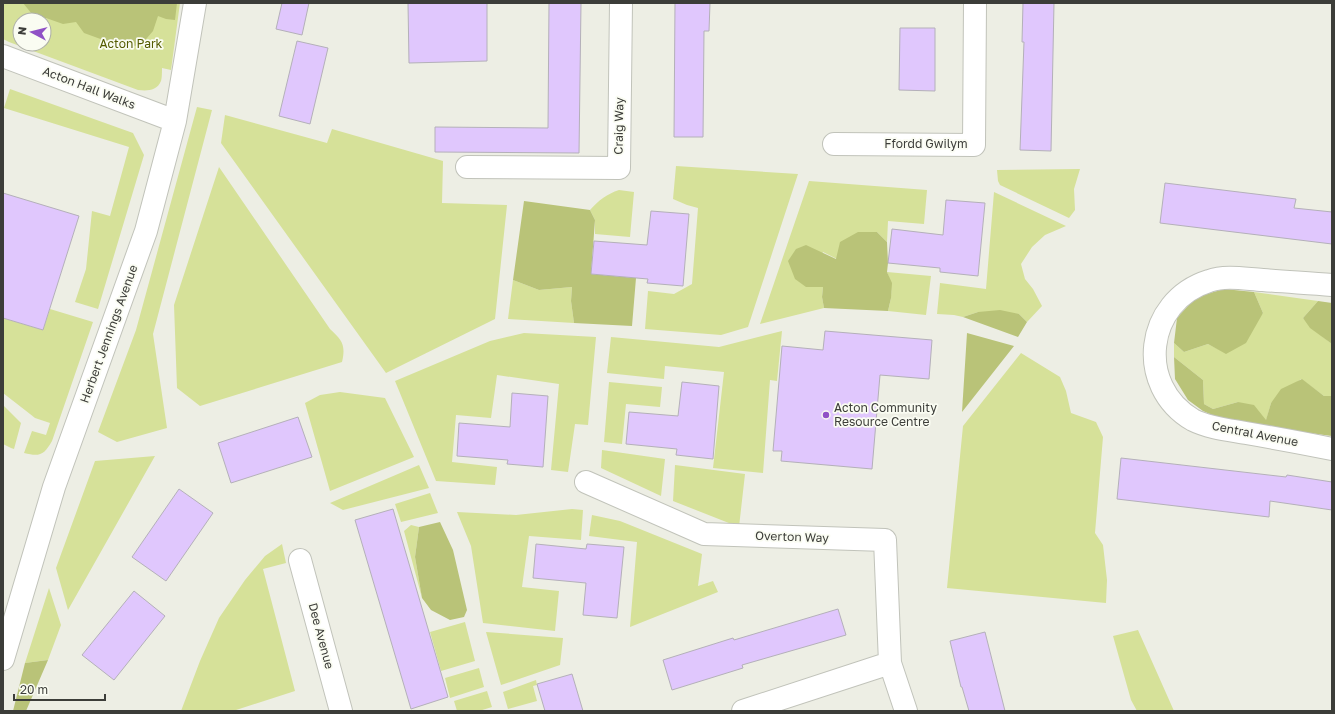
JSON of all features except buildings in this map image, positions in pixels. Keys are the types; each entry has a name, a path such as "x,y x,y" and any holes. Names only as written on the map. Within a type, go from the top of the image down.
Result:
{"street":[{"name":"Herbert Jennings Avenue","path":"3,659 54,487 146,230 175,121 195,3"},
{"name":"Craig Way","path":"467,167 619,168 621,3"},
{"name":"Ffordd Gwilym","path":"834,144 974,144 975,3"},
{"name":"Acton Hall Walks","path":"3,56 175,121"},
{"name":"Central Avenue","path":"1332,285 1229,277 1209,280 1187,291 1169,308 1158,327 1154,347 1155,369 1163,389 1176,406 1194,420 1215,428 1332,449"},
{"name":"Overton Way","path":"586,482 704,534 885,540 890,663 906,711"},
{"name":"Dee Avenue","path":"300,560 341,711"},
{"path":"743,711 890,663"}],"green space":[{"name":"Acton Park","path":"3,3 180,3 171,70 162,68 161,81 157,87 151,90 138,90 36,52 52,52 52,12 12,12 12,43 3,39"},
{"path":"23,3 177,3 175,20 158,16 153,31 141,45 126,47 115,40 106,41 84,33 76,22 63,24 52,20 52,12 30,12"},
{"path":"10,89 133,133 144,155 98,309 75,302 86,269 92,211 110,216 129,147 4,108"},
{"path":"197,107 212,110 153,334 167,428 117,442 98,432 136,330"},
{"path":"225,115 327,143 332,129 443,161 442,203 507,205 495,319 386,373 221,143"},
{"path":"676,166 798,174 748,327 721,335 645,329 648,291 674,294 692,284 698,208 673,199"},
{"path":"219,167 330,329 338,336 344,351 342,362 200,406 177,388 174,305"},
{"path":"1080,169 1074,189 1075,210 1069,218 1000,185 997,170"},
{"path":"809,181 927,190 924,224 888,221 887,242 877,232 837,259 823,252 806,287 823,287 822,297 824,308 760,324"},
{"path":"619,190 634,192 630,237 595,234 595,220 590,210 603,198"},
{"path":"994,192 1066,226 1045,235 1032,247 1021,264 1025,279 1033,289 1042,306 1027,322 1019,314 978,312 963,317 937,314 940,283 986,289"},
{"path":"524,201 590,210 595,220 591,274 636,278 632,326 574,323 571,301 572,287 539,290 513,280"},
{"path":"858,232 877,232 887,242 887,272 892,283 888,311 824,308 822,297 823,287 806,287 795,279 788,261 796,249 806,245 836,259 840,242"},
{"path":"887,272 931,276 926,315 888,311 891,291"},
{"path":"513,280 539,290 572,287 571,301 574,323 508,319"},
{"path":"1224,289 1254,292 1263,313 1246,343 1226,354 1208,344 1184,352 1174,343 1177,318 1196,297"},
{"path":"1254,292 1318,301 1303,318 1332,344 1332,396 1324,396 1301,379 1271,403 1266,421 1238,402 1213,409 1204,404 1203,380 1174,357 1174,343 1184,352 1208,344 1226,353 1263,313"},
{"path":"1318,301 1332,303 1332,344 1310,328 1303,318"},
{"path":"50,309 93,322 52,441 44,452 34,455 24,453 32,431 46,435 50,423 35,418 3,393 3,318 43,330"},
{"path":"1000,310 1019,314 1027,322 1018,337 963,317 978,312"},
{"path":"782,331 777,381 770,380 763,473 713,468 724,372 665,366 664,379 607,373 611,337 719,347"},
{"path":"524,333 596,337 588,425 575,424 568,472 551,470 559,384 497,375 491,418 456,415 452,462 497,467 495,485 436,481 395,381 490,341"},
{"path":"967,333 1014,346 962,412"},
{"path":"1021,353 1060,377 1066,391 1071,413 1096,422 1103,437 1095,533 1103,545 1107,580 1106,603 947,588 963,426"},
{"path":"1174,357 1203,380 1204,404 1213,409 1238,402 1254,405 1266,420 1271,403 1281,389 1302,379 1324,396 1332,396 1332,436 1228,422 1203,411 1188,400 1175,379"},
{"path":"609,382 662,387 660,407 626,404 622,444 604,442"},
{"path":"340,392 385,398 414,457 330,491 305,403 320,395"},
{"path":"3,405 21,423 14,449 3,444"},
{"path":"602,450 665,459 661,496 601,468"},
{"path":"155,456 68,610 56,568 95,461"},
{"path":"419,465 429,488 343,510 330,503"},
{"path":"675,465 745,474 739,527 673,501"},
{"path":"430,493 438,513 401,522 395,504"},
{"path":"572,509 583,510 581,540 529,536 522,587 559,591 555,631 483,623 471,546 457,512 516,515"},
{"path":"592,515 620,521 702,554 698,586 713,581 718,592 630,627 637,542 589,536"},
{"path":"440,522 453,550 467,610 464,617 450,620 431,610 422,598 415,557 419,527"},
{"path":"411,525 419,527 415,557 422,598 404,531"},
{"path":"282,544 286,563 263,569 295,691 233,711 181,711 200,661 219,618 245,580 265,556"},
{"path":"49,588 61,625 48,660 25,663"},
{"path":"465,622 475,661 441,671 430,632"},
{"path":"1138,630 1174,711 1137,711 1131,700 1113,636"},
{"path":"486,632 563,638 560,665 501,685"},
{"path":"48,660 26,711 13,711 25,663"},
{"path":"479,668 484,687 450,698 445,678"},
{"path":"536,680 537,685 533,686 537,701 508,709 503,692"},
{"path":"487,691 492,707 479,711 457,711 454,701"}],"place":[{"name":"Acton Community Resource Centre","path":"826,415"}]}
